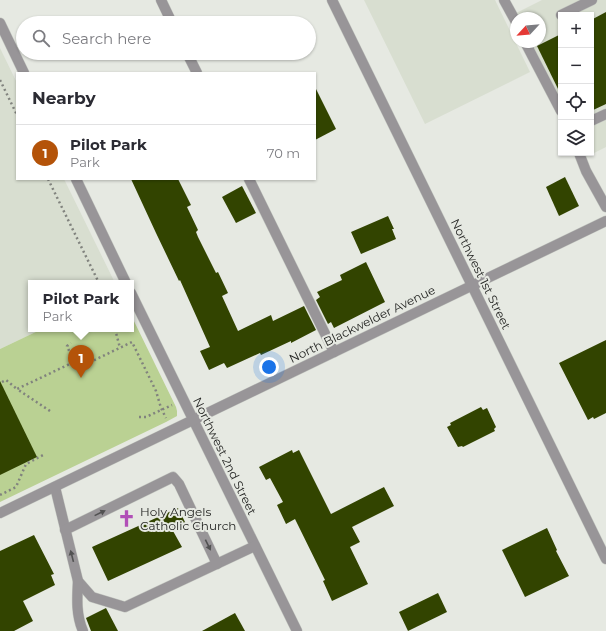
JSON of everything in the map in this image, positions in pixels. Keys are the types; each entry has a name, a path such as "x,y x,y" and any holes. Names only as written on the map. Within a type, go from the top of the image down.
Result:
{"street":[{"path":"161,0 169,16"},
{"name":"Northwest 1st Street","path":"332,0 606,559"},
{"path":"504,0 511,12"},
{"path":"567,12 592,0"},
{"path":"0,23 16,56"},
{"path":"528,48 558,105"},
{"path":"18,60 24,72"},
{"path":"190,60 196,72"},
{"path":"593,120 606,114"},
{"path":"580,156 586,171 606,207"},
{"path":"76,180 125,280"},
{"path":"249,180 334,352"},
{"name":"North Blackwelder Avenue","path":"0,513 193,421 472,284 606,221"},
{"name":"Northwest 2nd Street","path":"134,299 297,631"},
{"path":"65,530 173,477 179,484 217,564"},
{"path":"55,487 78,582 77,606 83,631"},
{"path":"78,582 92,597 124,607 255,546"}],"path":[{"path":"0,80 16,113"},
{"path":"48,180 98,280"},
{"path":"116,332 120,348"},
{"path":"71,343 67,346 78,368 132,342 156,390 162,410 172,431"},
{"path":"17,389 74,362"},
{"path":"2,382 6,380 50,411"},
{"path":"139,417 146,417 183,400"},
{"path":"0,495 16,487 26,464 45,454"}],"shaded area":[{"path":"364,0 495,0 510,31 510,48 518,48 530,72 425,124"},
{"path":"542,0 606,0 606,147 594,153 594,12 558,12 558,99 533,48 546,48 546,12 518,12"},
{"path":"0,48 16,81 16,180 64,180 114,280 28,280 28,332 36,332 0,349"}],"green space":[{"path":"134,321 176,407 177,416 0,502 0,349 36,332 134,332"}],"building":[{"path":"606,12 606,104 594,110 594,48 594,18"},
{"path":"558,36 558,89 538,48 546,48 546,42"},
{"path":"316,89 336,129 316,139"},
{"path":"565,177 579,206 559,216 546,187"},
{"path":"131,180 178,180 191,205 187,207 198,230 196,232 198,237 228,293 222,296 238,331 271,315 273,321 304,306 316,330 291,343 291,341 261,355 260,353 227,368 224,363 209,370 200,351 210,347 180,280 179,281"},
{"path":"242,186 256,213 236,223 222,197"},
{"path":"388,216 394,229 392,229 396,239 361,254 351,232"},
{"path":"366,262 385,302 334,328 331,322 328,324 316,300 320,297 317,292 342,280 340,275"},
{"path":"606,340 606,413 594,419 593,417 588,420 559,363"},
{"path":"0,381 37,457 0,475"},
{"path":"481,407 483,410 487,408 496,427 494,429 495,431 463,447 458,447 447,427 451,425 450,423"},
{"path":"292,450 293,453 299,450 331,514 384,487 394,506 352,527 360,542 350,547 368,584 332,601 323,581 325,580 295,519 286,524 277,505 283,502 270,478 266,480 259,467"},
{"path":"178,508 186,524 173,531 182,547 108,581 92,547"},
{"path":"547,528 557,550 556,551 569,576 525,597 502,550"},
{"path":"34,535 54,574 51,575 55,585 23,601 33,621 14,631 0,631 0,551"},
{"path":"438,593 447,612 408,631 399,612"},
{"path":"106,608 118,631 91,631 86,618"},
{"path":"235,613 245,631 202,631"}],"place":[{"name":"Pilot Park","path":"81,378"},
{"name":"Holy Angels Catholic Church","path":"127,518"}]}
